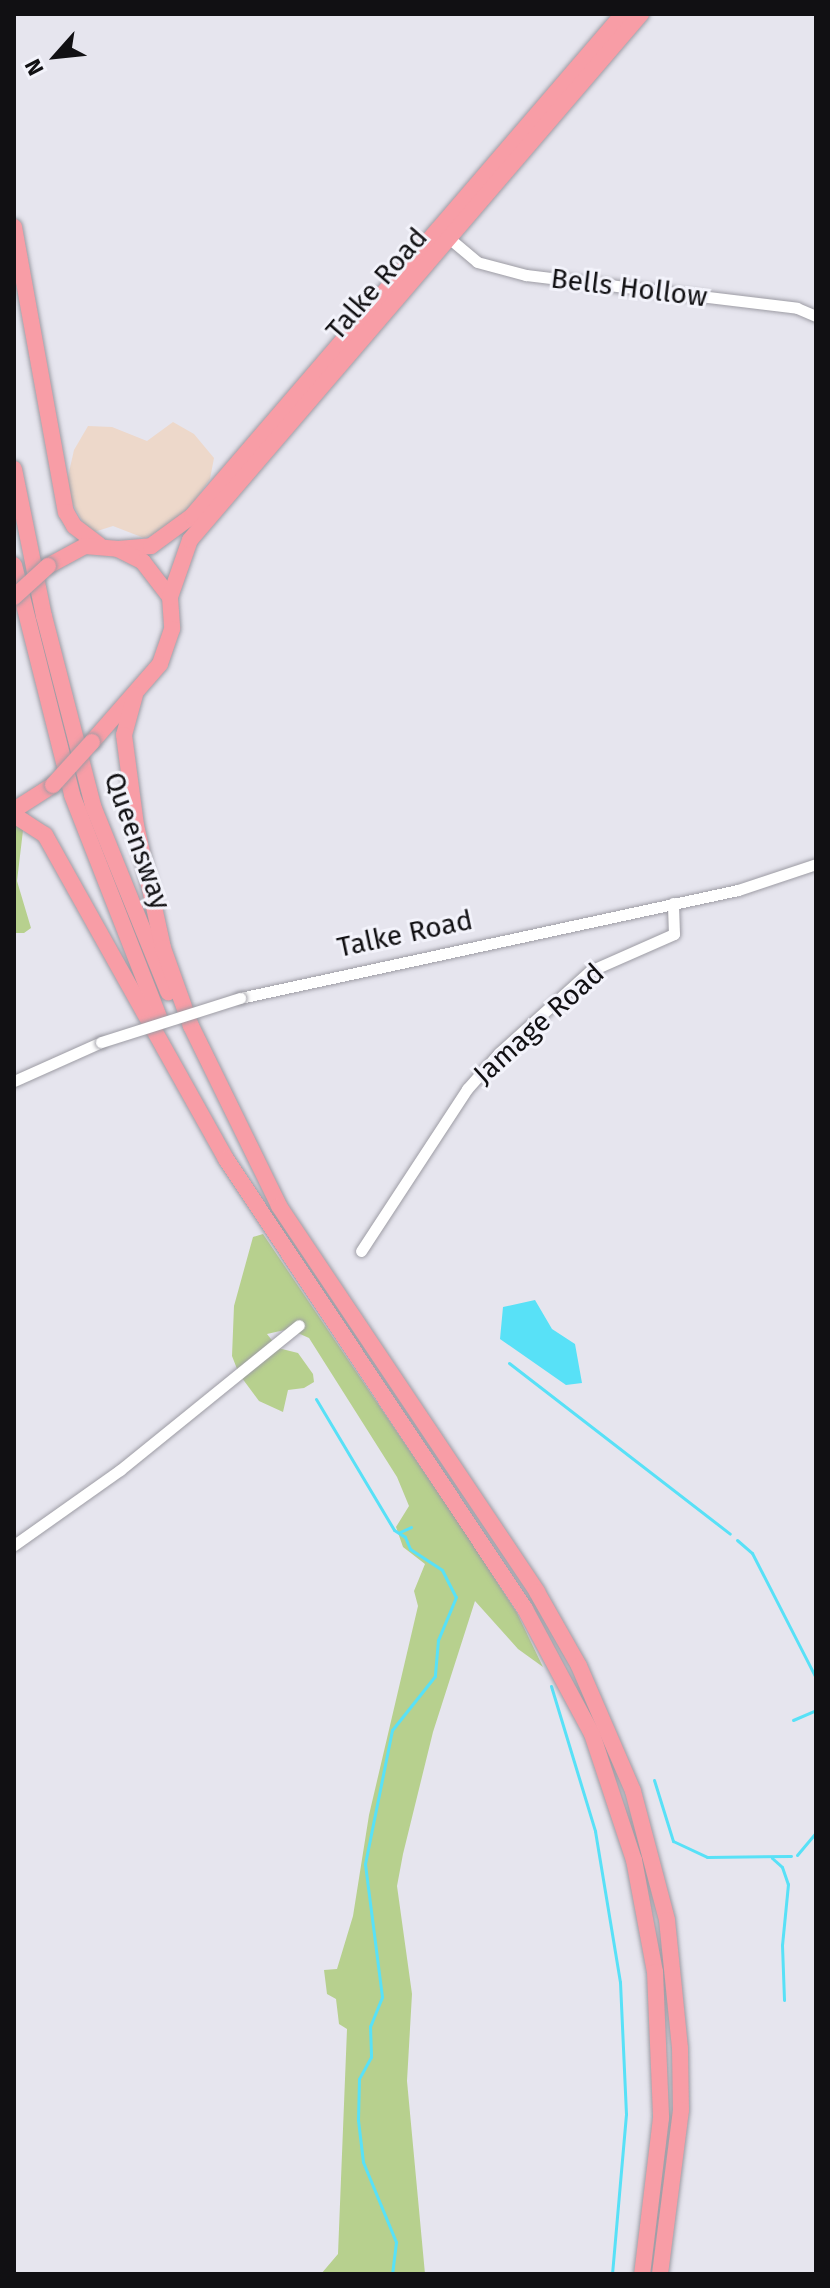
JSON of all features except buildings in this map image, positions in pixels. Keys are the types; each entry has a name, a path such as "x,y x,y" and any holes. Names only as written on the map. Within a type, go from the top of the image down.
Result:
{"highway":[{"name":"Talke Road","path":"118,549 151,546 192,516 623,14"},
{"name":"Talke Road","path":"135,695 169,645 170,597 190,540 641,14"},
{"path":"14,227 66,512 74,526 99,545"},
{"name":"Queensway","path":"14,469 44,616 93,806 191,1043 279,1206"},
{"path":"14,597 48,566 76,548 99,545 118,549 151,569 170,597"},
{"name":"Queensway","path":"14,565 72,795 89,845 167,1033 255,1201"},
{"path":"135,695 124,735 128,770 163,948 191,1026 279,1206 537,1592 579,1666 633,1791 667,1920 680,2048 681,2110 660,2274"},
{"path":"135,695 53,785 14,812 45,835 226,1159 525,1609 566,1680 616,1798 645,1905 662,2052 659,2148 642,2274"}],"street":[{"name":"Bells Hollow","path":"450,239 477,262 526,275 797,308 816,316"},
{"name":"Talke Road","path":"14,1081 101,1042 240,998 738,890 816,864"},
{"name":"Jamage Road","path":"361,1251 467,1089 499,1053 590,971 674,934 673,903"},
{"path":"14,1545 120,1470 299,1325"}],"shaded area":[{"path":"173,422 194,434 214,458 210,479 194,502 169,528 144,538 113,526 94,532 84,524 65,490 74,450 88,426 112,427 147,441"}],"green space":[{"path":"14,820 24,822 17,881 31,928 24,933 14,933"},
{"path":"263,1234 466,1534 517,1613 543,1667 518,1649 475,1601 433,1732 403,1854 397,1886 412,1994 407,2081 425,2274 321,2274 338,2254 347,2029 339,2024 336,1999 327,1994 324,1970 337,1969 353,1916 369,1815 418,1606 414,1591 425,1564 403,1547 396,1527 409,1506 397,1477 309,1338 289,1329 267,1334 278,1348 298,1353 313,1374 314,1382 304,1388 288,1390 283,1412 259,1401 239,1374 232,1356 234,1306 253,1237"}],"water":[{"path":"535,1300 552,1329 575,1344 582,1383 566,1385 500,1339 503,1307"}],"waterway":[{"path":"509,1363 730,1534"},
{"path":"316,1399 394,1530 405,1537 410,1549 442,1570 456,1597 438,1640 435,1676 392,1730 365,1864 382,1997 370,2026 371,2057 359,2079 358,2120 363,2162 396,2242 392,2274"},
{"path":"400,1532 411,1527"},
{"path":"737,1540 752,1553 816,1678"},
{"path":"551,1686 595,1831 620,1982 626,2114 612,2274"},
{"path":"793,1720 816,1710"},
{"path":"654,1780 673,1841 707,1857 791,1856"},
{"path":"797,1855 816,1832"},
{"path":"772,1858 782,1867 788,1884 782,1945 784,2000"}]}
